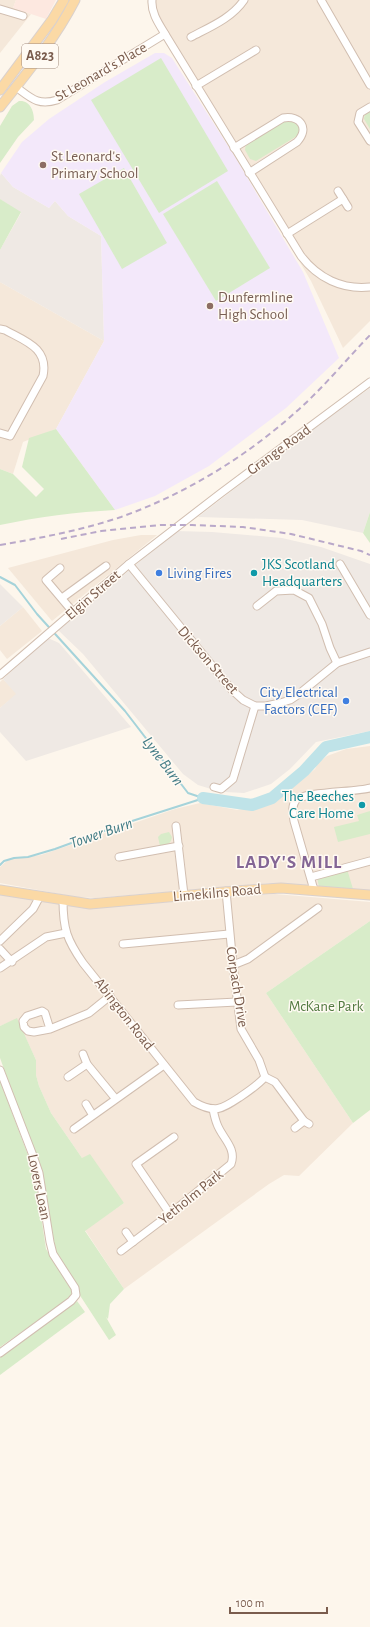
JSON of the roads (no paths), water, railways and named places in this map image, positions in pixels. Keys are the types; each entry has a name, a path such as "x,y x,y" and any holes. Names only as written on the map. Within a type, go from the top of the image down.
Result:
{"main road":[{"name":"A823","path":"0,90 52,20 64,0"},
{"name":"A823","path":"0,107 60,27 75,0"},
{"name":"Limekilns Road","path":"0,890 90,904 281,888 370,895"}],"street":[{"path":"152,0 151,6 165,34 249,173 309,267 330,281 357,288 370,287"},
{"path":"191,37 228,16 237,9 244,0"},
{"path":"321,0 370,85"},
{"path":"0,9 23,16"},
{"name":"St Leonard's Place","path":"16,87 37,102 48,103 57,100 165,34"},
{"path":"196,86 256,50"},
{"path":"370,107 360,113 358,122 370,141"},
{"path":"234,148 283,118 296,118 300,123 303,130 302,136 297,142 249,173"},
{"path":"338,191 348,207"},
{"path":"287,234 343,199"},
{"path":"0,329 5,330 36,346 40,352 44,369 42,376 10,436 0,433"},
{"name":"Grange Road","path":"188,519 370,382"},
{"name":"Elgin Street","path":"0,675 129,564 188,519"},
{"name":"Dickson Street","path":"129,564 232,690 243,700 255,706"},
{"path":"340,564 370,615"},
{"path":"62,598 106,566"},
{"path":"60,568 46,580 73,612"},
{"path":"257,606 276,591 294,590 309,598 322,624 337,663"},
{"path":"214,787 221,789 233,779 255,706 266,706 290,700 337,663 370,652"},
{"path":"314,890 292,812 296,801 301,797 309,795 347,792 370,788"},
{"path":"176,826 184,895"},
{"path":"119,857 179,846"},
{"path":"311,877 370,861"},
{"name":"Corpach Drive","path":"226,892 241,1029 259,1060 265,1077"},
{"path":"0,941 33,909 40,896"},
{"name":"Abington Road","path":"63,900 63,916 66,933 72,947 194,1102 203,1107 213,1109"},
{"path":"233,965 248,959 318,908"},
{"path":"0,968 12,962 46,937 66,933"},
{"path":"123,944 230,934"},
{"path":"0,950 12,962"},
{"path":"50,1029 89,1013 110,996"},
{"path":"178,1005 237,1002"},
{"path":"83,1054 87,1064 116,1098"},
{"path":"68,1077 87,1064"},
{"path":"74,1129 92,1114 164,1065"},
{"name":"Lovers Loan","path":"0,1070 32,1153 38,1173 50,1242 54,1254 75,1288 76,1295 71,1301 0,1354"},
{"path":"213,1109 224,1108 258,1084 265,1077 275,1082 307,1123 295,1128"},
{"path":"86,1104 92,1114"},
{"name":"Yetholm Park","path":"122,1251 231,1164 233,1158 232,1153 217,1125 213,1109"},
{"path":"170,1214 136,1164 174,1137"},
{"path":"126,1232 133,1242"}],"waterway":[{"name":"Lyne Burn","path":"0,577 15,585 37,614 125,711 188,793 203,798"},
{"name":"Lyne Burn","path":"203,798 252,805 272,798 304,771 326,747 370,737"},
{"name":"Tower Burn","path":"0,865 4,861 14,858 28,857 55,849 129,822 201,799"}],"railway":[{"path":"0,545 31,540 91,526 121,517 145,508 214,473 257,444 297,411 316,393 370,335"},
{"path":"61,539 101,531 161,525 243,527 291,534 361,551 370,555"}],"place":[{"name":"St Leonard's Primary School","path":"43,165"},
{"name":"Dunfermline High School","path":"210,306"},
{"name":"Living Fires","path":"159,573"},
{"name":"JKS Scotland Headquarters","path":"254,573"},
{"name":"City Electrical Factors (CEF)","path":"346,701"},
{"name":"The Beeches Care Home","path":"362,805"}],"district":[{"name":"LADY'S MILL","path":"289,862"}],"park label":[{"name":"McKane Park","path":"326,1006"}]}
